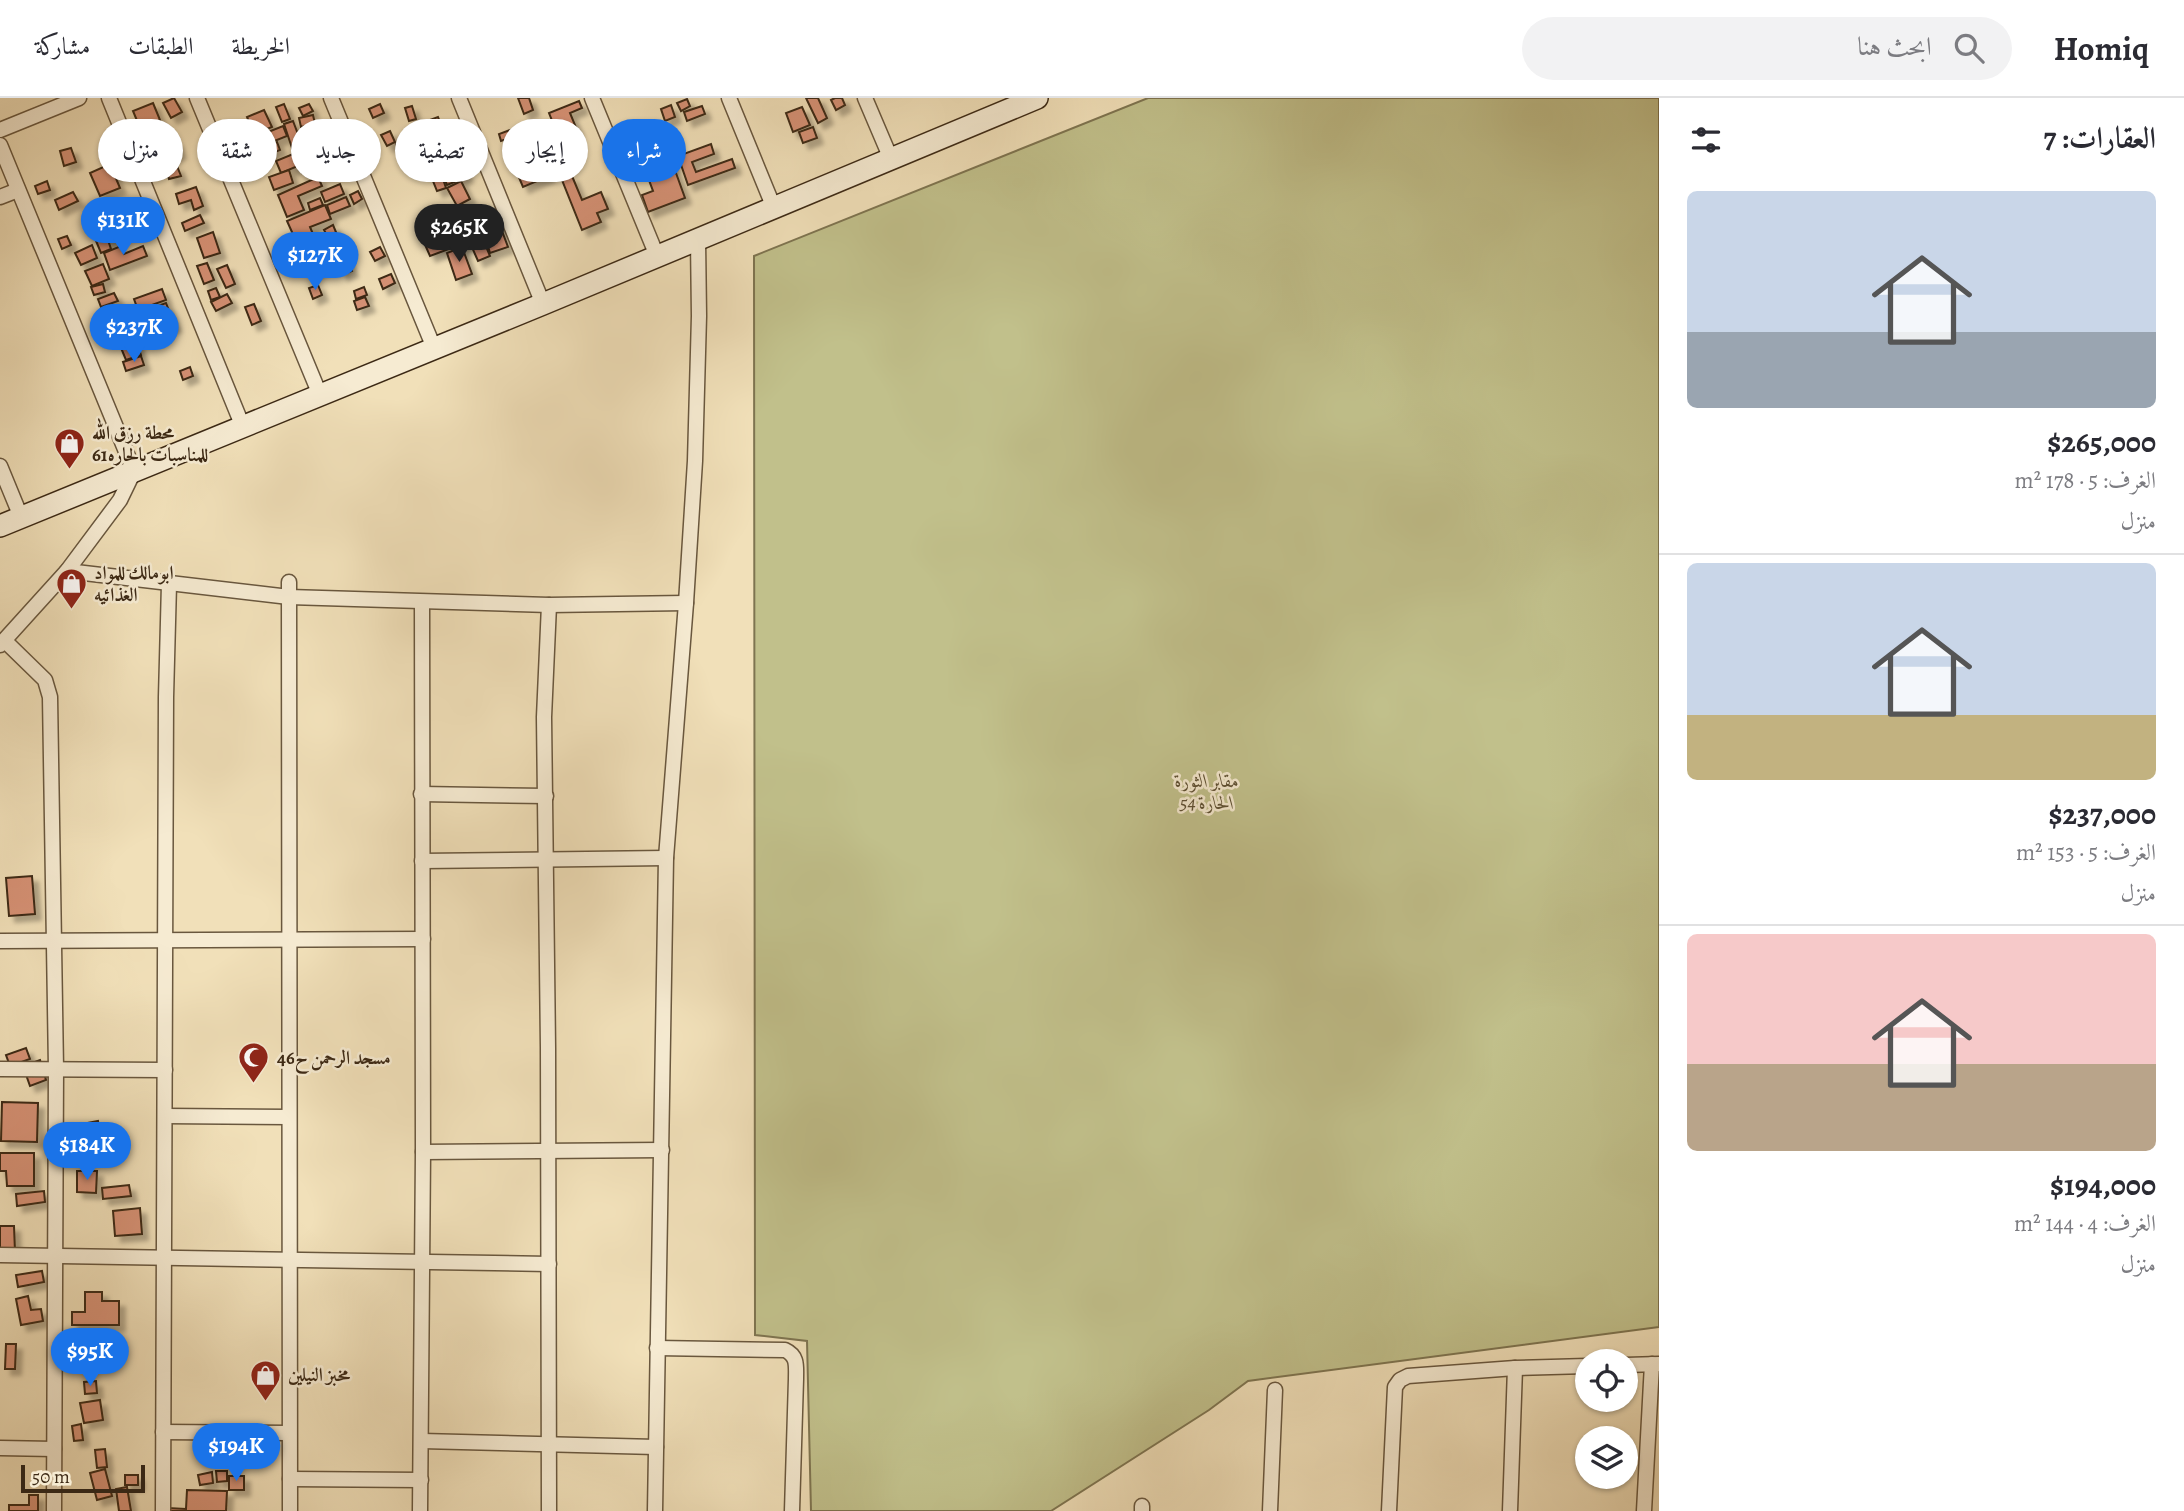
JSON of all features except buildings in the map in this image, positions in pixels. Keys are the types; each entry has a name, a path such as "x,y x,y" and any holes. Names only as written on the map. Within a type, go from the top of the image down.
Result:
{"main road":[{"path":"0,526 891,159 995,106 1037,98"}],"street":[{"path":"0,130 79,98"},
{"path":"108,98 243,427"},
{"path":"197,98 320,395"},
{"path":"331,98 434,348"},
{"path":"460,98 543,304"},
{"path":"592,98 657,256"},
{"path":"729,98 774,208"},
{"path":"865,98 891,159"},
{"path":"0,145 134,471 120,500 67,571 3,643 45,680 50,696 56,1069 54,1511"},
{"path":"0,197 18,190"},
{"path":"655,1511 666,858 687,603 699,316 698,240"},
{"path":"0,466 21,517"},
{"path":"67,571 169,584 289,590 422,603 549,606 687,603"},
{"path":"163,1511 169,584"},
{"path":"289,590 290,1511"},
{"path":"421,1511 424,1152 422,603"},
{"path":"549,606 544,717 549,1511"},
{"path":"421,794 546,796"},
{"path":"422,861 666,858"},
{"path":"0,941 423,939"},
{"path":"0,1069 165,1070"},
{"path":"165,1116 289,1117"},
{"path":"424,1152 662,1150"},
{"path":"0,1255 549,1264"},
{"path":"657,1348 785,1350 792,1353 796,1358 792,1511"},
{"path":"1638,1365 1656,1364 1644,1511"},
{"path":"1389,1511 1395,1387 1399,1380 1408,1376 1575,1366"},
{"path":"1510,1511 1515,1368"},
{"path":"1270,1511 1275,1390"},
{"path":"163,1432 289,1433"},
{"path":"422,1441 656,1447"},
{"path":"0,1448 54,1449"},
{"path":"290,1479 421,1480"}],"green space":[{"name":"مقابر الثورة الحارة 54","path":"1148,98 1659,98 1659,1327 1248,1381 1209,1410 1051,1511 811,1511 807,1341 755,1335 754,256"}],"place":[{"name":"محطة رزق الله للمناسبات بالحاره61","path":"69,471"},
{"name":"ابومالك للمواد الغذائيه","path":"71,611"},
{"name":"مسجد الرحمن ح46","path":"254,1085"},
{"name":"مخبز النيلين","path":"265,1402"}]}
